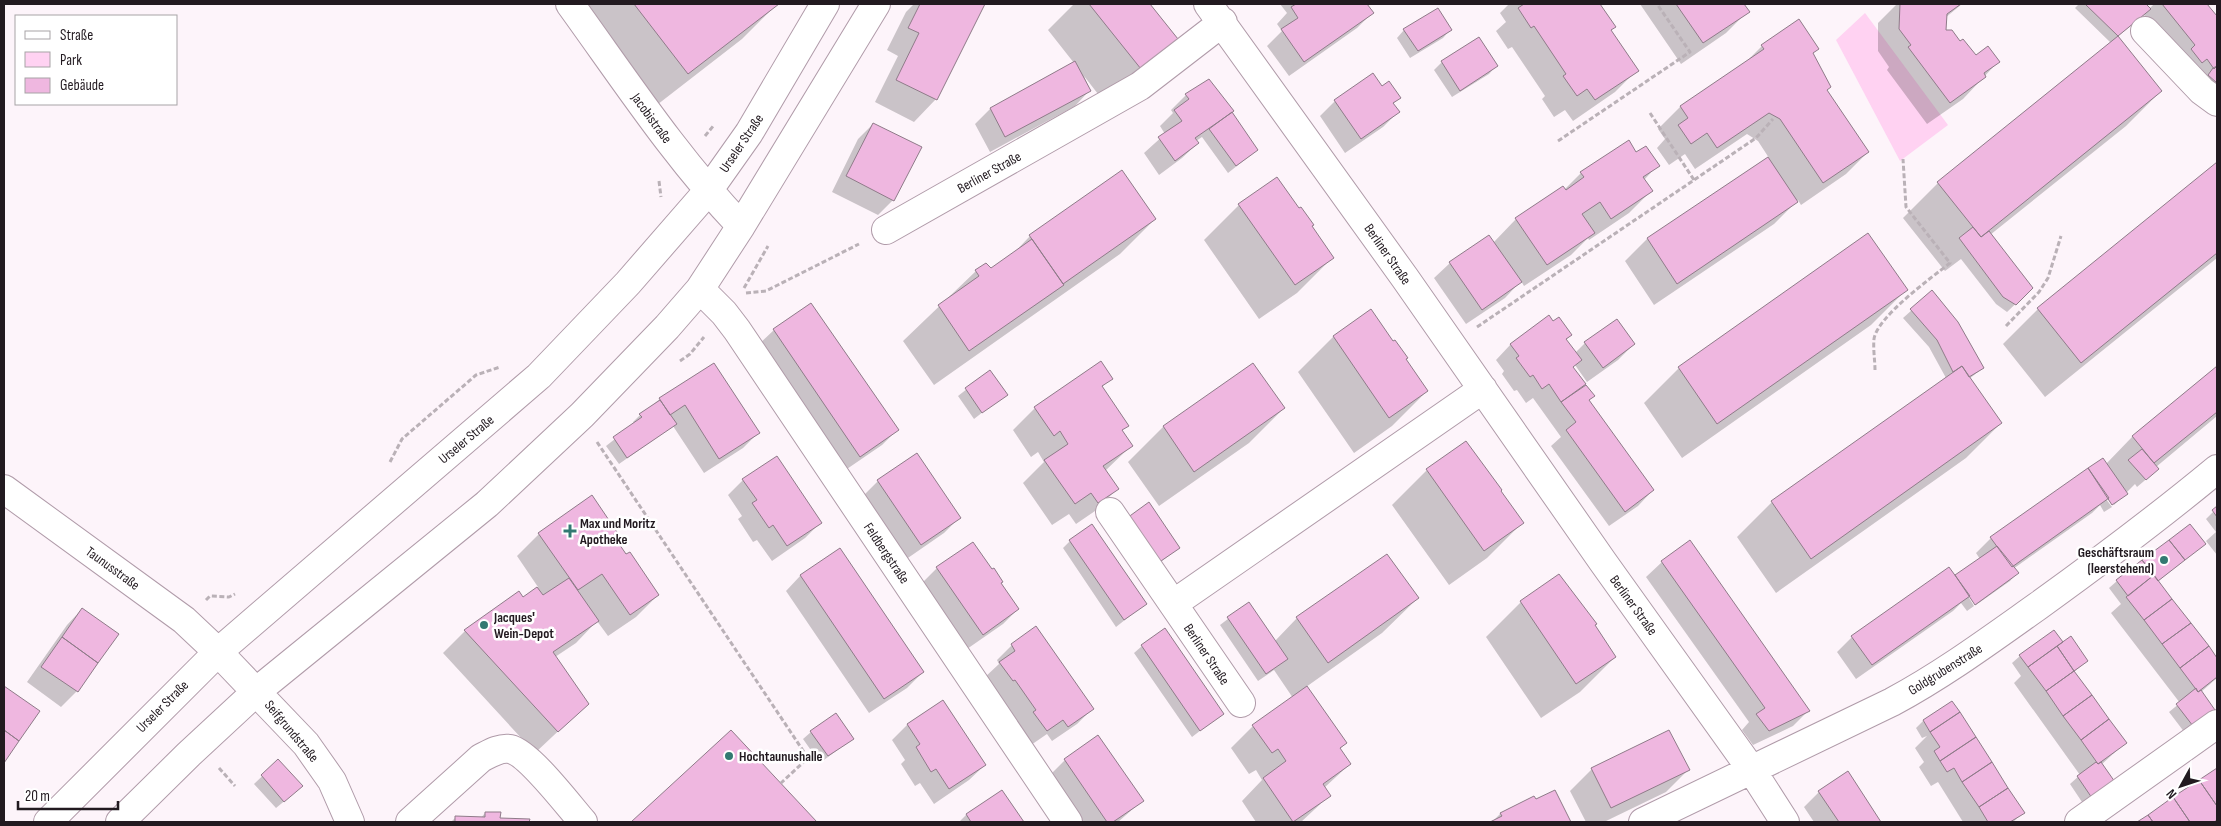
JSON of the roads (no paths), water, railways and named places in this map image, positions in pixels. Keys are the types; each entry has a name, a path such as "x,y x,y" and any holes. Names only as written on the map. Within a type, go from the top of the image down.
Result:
{"street":[{"name":"Jacobistraße","path":"570,4 708,191 741,226"},
{"name":"Urseler Straße","path":"48,822 218,652 539,376 628,283 708,191 749,133 825,4"},
{"path":"120,822 257,691 487,504 582,414 700,290 876,4"},
{"name":"Berliner Straße","path":"886,230 1140,86 1216,13 1751,769 1786,822"},
{"path":"2145,31 2202,91 2217,102"},
{"name":"Feldbergstraße","path":"700,290 733,324 1068,822"},
{"path":"1173,604 1483,389"},
{"name":"Goldgrubenstraße","path":"1643,822 1892,702 1953,667 2085,572 2217,469"},
{"name":"Taunusstraße","path":"4,489 184,620 218,652"},
{"name":"Berliner Straße","path":"1110,512 1242,704"},
{"name":"Seifgrundstraße","path":"218,652 306,744 332,781 350,822"},
{"path":"2079,822 2217,724"},
{"path":"410,822 481,758 495,750 509,748 524,755 583,822"}],"place":[{"name":"Max und Moritz Apotheke","path":"570,531"},
{"name":"Geschäftsraum (leerstehend)","path":"2164,560"},
{"name":"Jacques' Wein-Depot","path":"484,625"},
{"name":"Hochtaunushalle","path":"729,756"}]}
